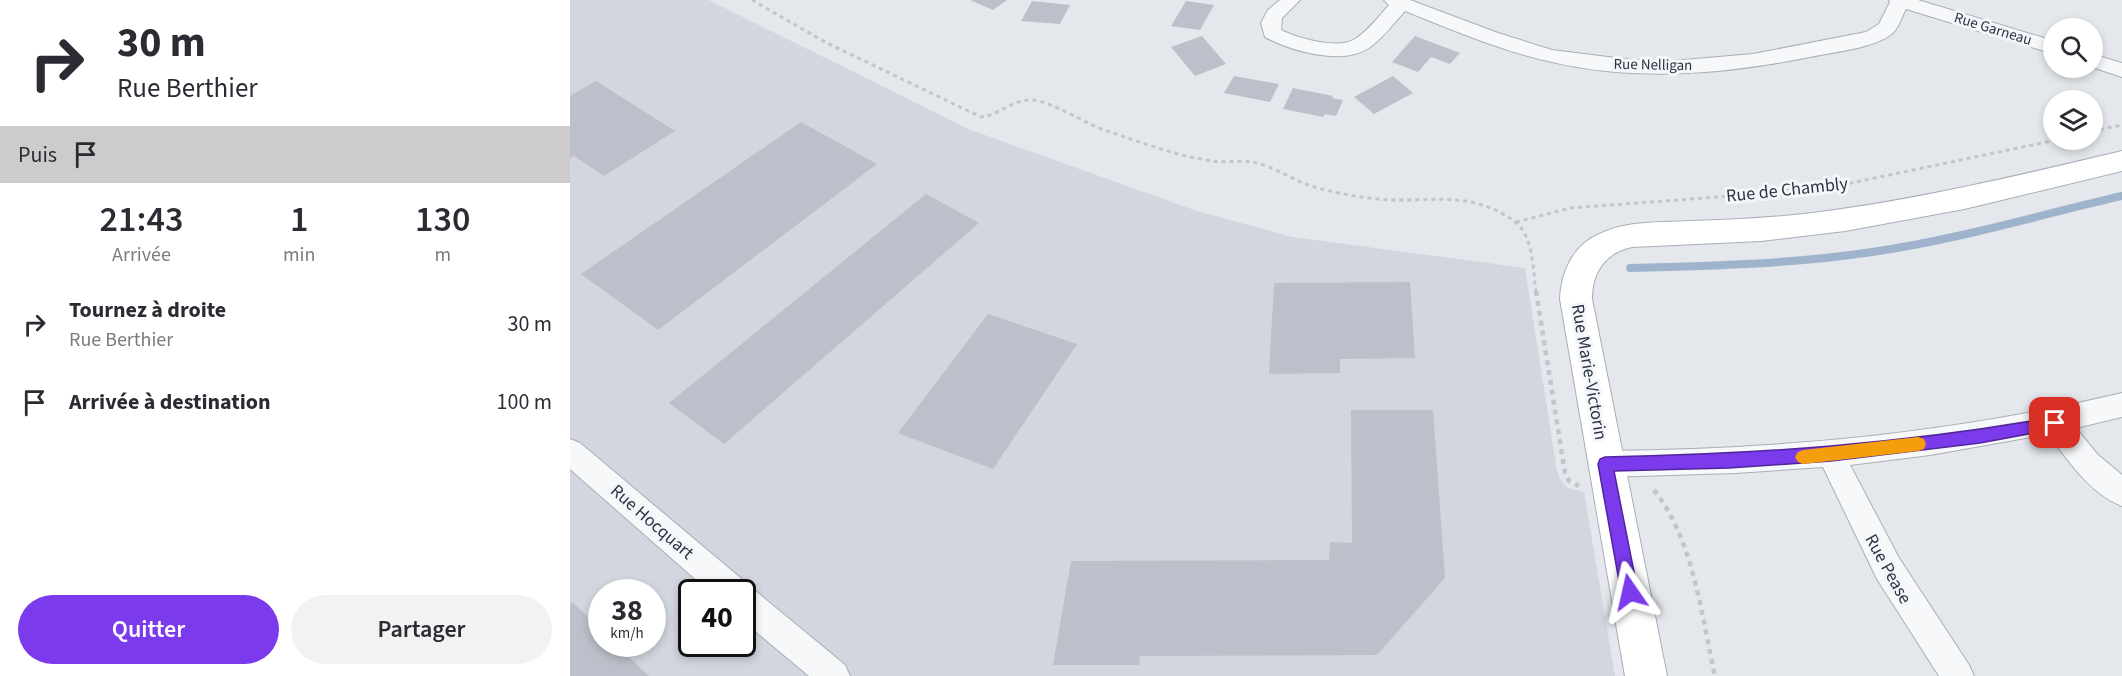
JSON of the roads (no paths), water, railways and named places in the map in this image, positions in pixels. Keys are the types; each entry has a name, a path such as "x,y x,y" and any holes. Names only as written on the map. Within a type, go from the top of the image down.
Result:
{"street":[{"path":"1291,0 1271,19 1269,26 1272,33 1289,42 1340,51 1360,46 1397,2"},
{"name":"Rue Nelligan","path":"1397,2 1502,41 1553,56 1608,64 1670,67 1734,63 1872,37 1887,28 1899,0"},
{"name":"Rue Garneau","path":"1899,0 2043,45"},
{"path":"2103,64 2122,70"},
{"name":"Rue de Chambly","path":"1596,250 1613,240 1633,235 1781,228 1853,219 1911,209 2122,161"},
{"name":"Rue Marie-Victorin","path":"1596,250 1579,272 1576,290 1594,475 1646,676"},
{"path":"1594,475 1831,454 1980,436 2055,423 2122,405"},
{"path":"2055,423 2087,463 2122,493"},
{"name":"Rue Hocquart","path":"570,452 719,579"},
{"name":"Rue Pease","path":"1831,454 1883,562 1907,603 1958,676"},
{"path":"756,612 834,676"}],"waterway":[{"path":"1630,268 1782,262 1872,252 1966,234 2122,196"}]}
